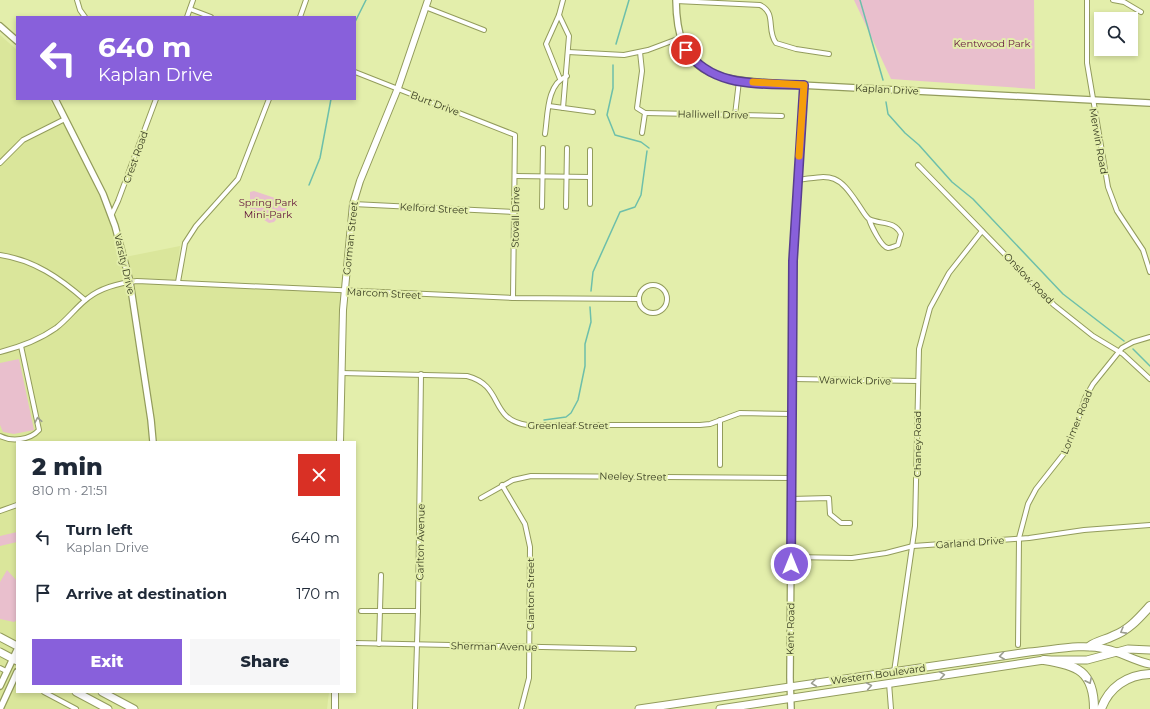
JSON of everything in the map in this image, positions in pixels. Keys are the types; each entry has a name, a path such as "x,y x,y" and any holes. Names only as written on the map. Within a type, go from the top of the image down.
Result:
{"highway":[{"path":"1090,646 1129,628 1150,606"},
{"path":"1044,660 1067,663 1083,672 1092,690 1094,709"},
{"path":"1100,709 1108,694 1117,685 1139,674 1150,674"}],"main road":[{"name":"Gorman Street","path":"340,441 344,290 353,204 360,181 398,88 428,0"},
{"path":"0,637 16,645"},
{"name":"Western Boulevard","path":"720,709 894,672 1029,652 1090,646 1116,652 1139,662 1150,664"},
{"name":"Western Boulevard","path":"639,709 889,683 1044,660 1087,660 1136,648 1150,650"},
{"path":"0,652 14,660"},
{"path":"78,693 108,709"},
{"path":"104,693 134,709"},
{"path":"335,709 336,693"}],"street":[{"path":"77,0 80,10 84,16"},
{"path":"187,16 193,0"},
{"path":"300,16 306,0"},
{"path":"557,0 562,1 559,15 546,44 560,79"},
{"path":"676,0 760,5 770,14 770,32 776,43 796,49 829,54"},
{"name":"Kaplan Drive","path":"676,0 676,24 680,38 691,58 704,70 718,77 739,81 804,85 1150,103"},
{"name":"Merwin Road","path":"1087,0 1087,53 1092,100 1108,187 1117,211 1142,250 1150,272"},
{"path":"1113,0 1124,2 1141,12"},
{"path":"425,7 484,30"},
{"path":"190,9 208,16"},
{"path":"559,15 569,36 563,108"},
{"path":"0,26 16,40"},
{"path":"568,52 624,55 640,52 680,38"},
{"path":"640,52 642,71 637,108 645,113 642,133"},
{"name":"Burt Drive","path":"356,72 515,135"},
{"path":"545,134 552,90 560,79 566,76"},
{"path":"735,114 739,81"},
{"name":"Kent Road","path":"791,709 793,261 804,85"},
{"name":"Varsity Drive","path":"56,100 112,214 130,282 151,420 152,441"},
{"name":"Crest Road","path":"112,214 118,202 156,100"},
{"path":"178,282 185,243 196,226 238,178 269,100"},
{"path":"549,106 593,112"},
{"name":"Halliwell Drive","path":"645,113 782,116"},
{"path":"0,163 23,140 65,119"},
{"name":"Stovall Drive","path":"513,298 515,135"},
{"path":"542,207 543,148"},
{"path":"566,148 566,206"},
{"path":"590,150 590,204"},
{"name":"Onslow Road","path":"918,165 1054,305 1093,336 1123,354 1150,378"},
{"path":"515,176 590,177"},
{"path":"797,180 818,176 831,177 841,182 869,219 885,247 888,248 898,245 901,234 898,228 893,225 869,219"},
{"name":"Kelford Street","path":"353,204 515,212"},
{"name":"Chaney Road","path":"894,672 913,546 917,491 919,349 930,308 949,272 982,231"},
{"path":"0,255 22,260 51,273 85,300"},
{"name":"Marcom Street","path":"0,352 39,339 58,327 85,300 105,288 130,282 178,282 513,298 639,299"},
{"path":"652,284 657,285 665,291 668,301 663,310 653,313 642,308 639,299 642,290 652,284"},
{"name":"Lorimer Road","path":"1018,645 1019,538 1028,504 1036,489 1066,451 1088,390 1122,348 1133,342 1150,337"},
{"path":"0,436 7,440 22,439 35,435 39,430 21,346"},
{"name":"Greenleaf Street","path":"341,373 421,374 467,376 479,379 488,386 507,419 516,424 700,424 720,420 740,413 792,414"},
{"name":"Carlton Avenue","path":"415,709 418,645 421,374"},
{"name":"Warwick Drive","path":"793,379 918,381"},
{"path":"720,420 720,465"},
{"name":"Neeley Street","path":"481,498 517,478 536,475 791,478"},
{"name":"Clanton Street","path":"502,486 523,520 529,535 529,685 521,709"},
{"path":"791,499 829,498 830,514 841,523 850,523"},
{"path":"0,511 16,505"},
{"name":"Garland Drive","path":"791,557 852,558 886,554 913,546 1029,538 1089,529 1150,525"},
{"path":"379,644 380,575"},
{"path":"361,611 418,611"},
{"name":"Sherman Avenue","path":"356,643 634,649"},
{"path":"0,686 6,671 14,660"},
{"path":"0,668 6,671"},
{"path":"0,709 16,676"},
{"path":"889,683 891,709"},
{"path":"46,693 76,709"}],"shaded area":[{"path":"0,35 16,49 16,100 50,100 77,148 106,210 120,258 180,246 176,285 340,292 336,441 16,441 16,693 329,693 327,709 0,709"}],"green space":[{"name":"Kentwood Park","path":"854,0 1034,0 1035,89 891,79"},
{"name":"Spring Park Mini-Park","path":"254,191 287,202 288,207 274,222 269,223 250,211 250,192"},
{"path":"19,359 34,430 14,434 3,432 0,425 0,363"},
{"path":"16,532 16,542 0,546 0,536"},
{"path":"7,570 16,580 16,621 14,622 0,619 0,582"}],"waterway":[{"path":"356,20 366,0"},
{"path":"616,44 629,0"},
{"path":"860,0 883,80"},
{"path":"613,65 613,88 607,115 615,135 641,142 649,148"},
{"path":"309,185 320,158 331,100"},
{"path":"886,102 888,114 905,133 919,145 952,182 973,199 1063,294 1124,341"},
{"path":"591,291 593,272 620,212 635,207 641,195 647,151"},
{"path":"544,420 566,417 571,413 578,400 585,366 585,344 591,322 590,307"},
{"path":"1133,349 1150,366"}],"slow traffic":[{"path":"753,82 804,85 799,156"}],"route":[{"path":"686,50 698,65 704,70 718,77 739,81 804,85 793,261 791,564"}]}
